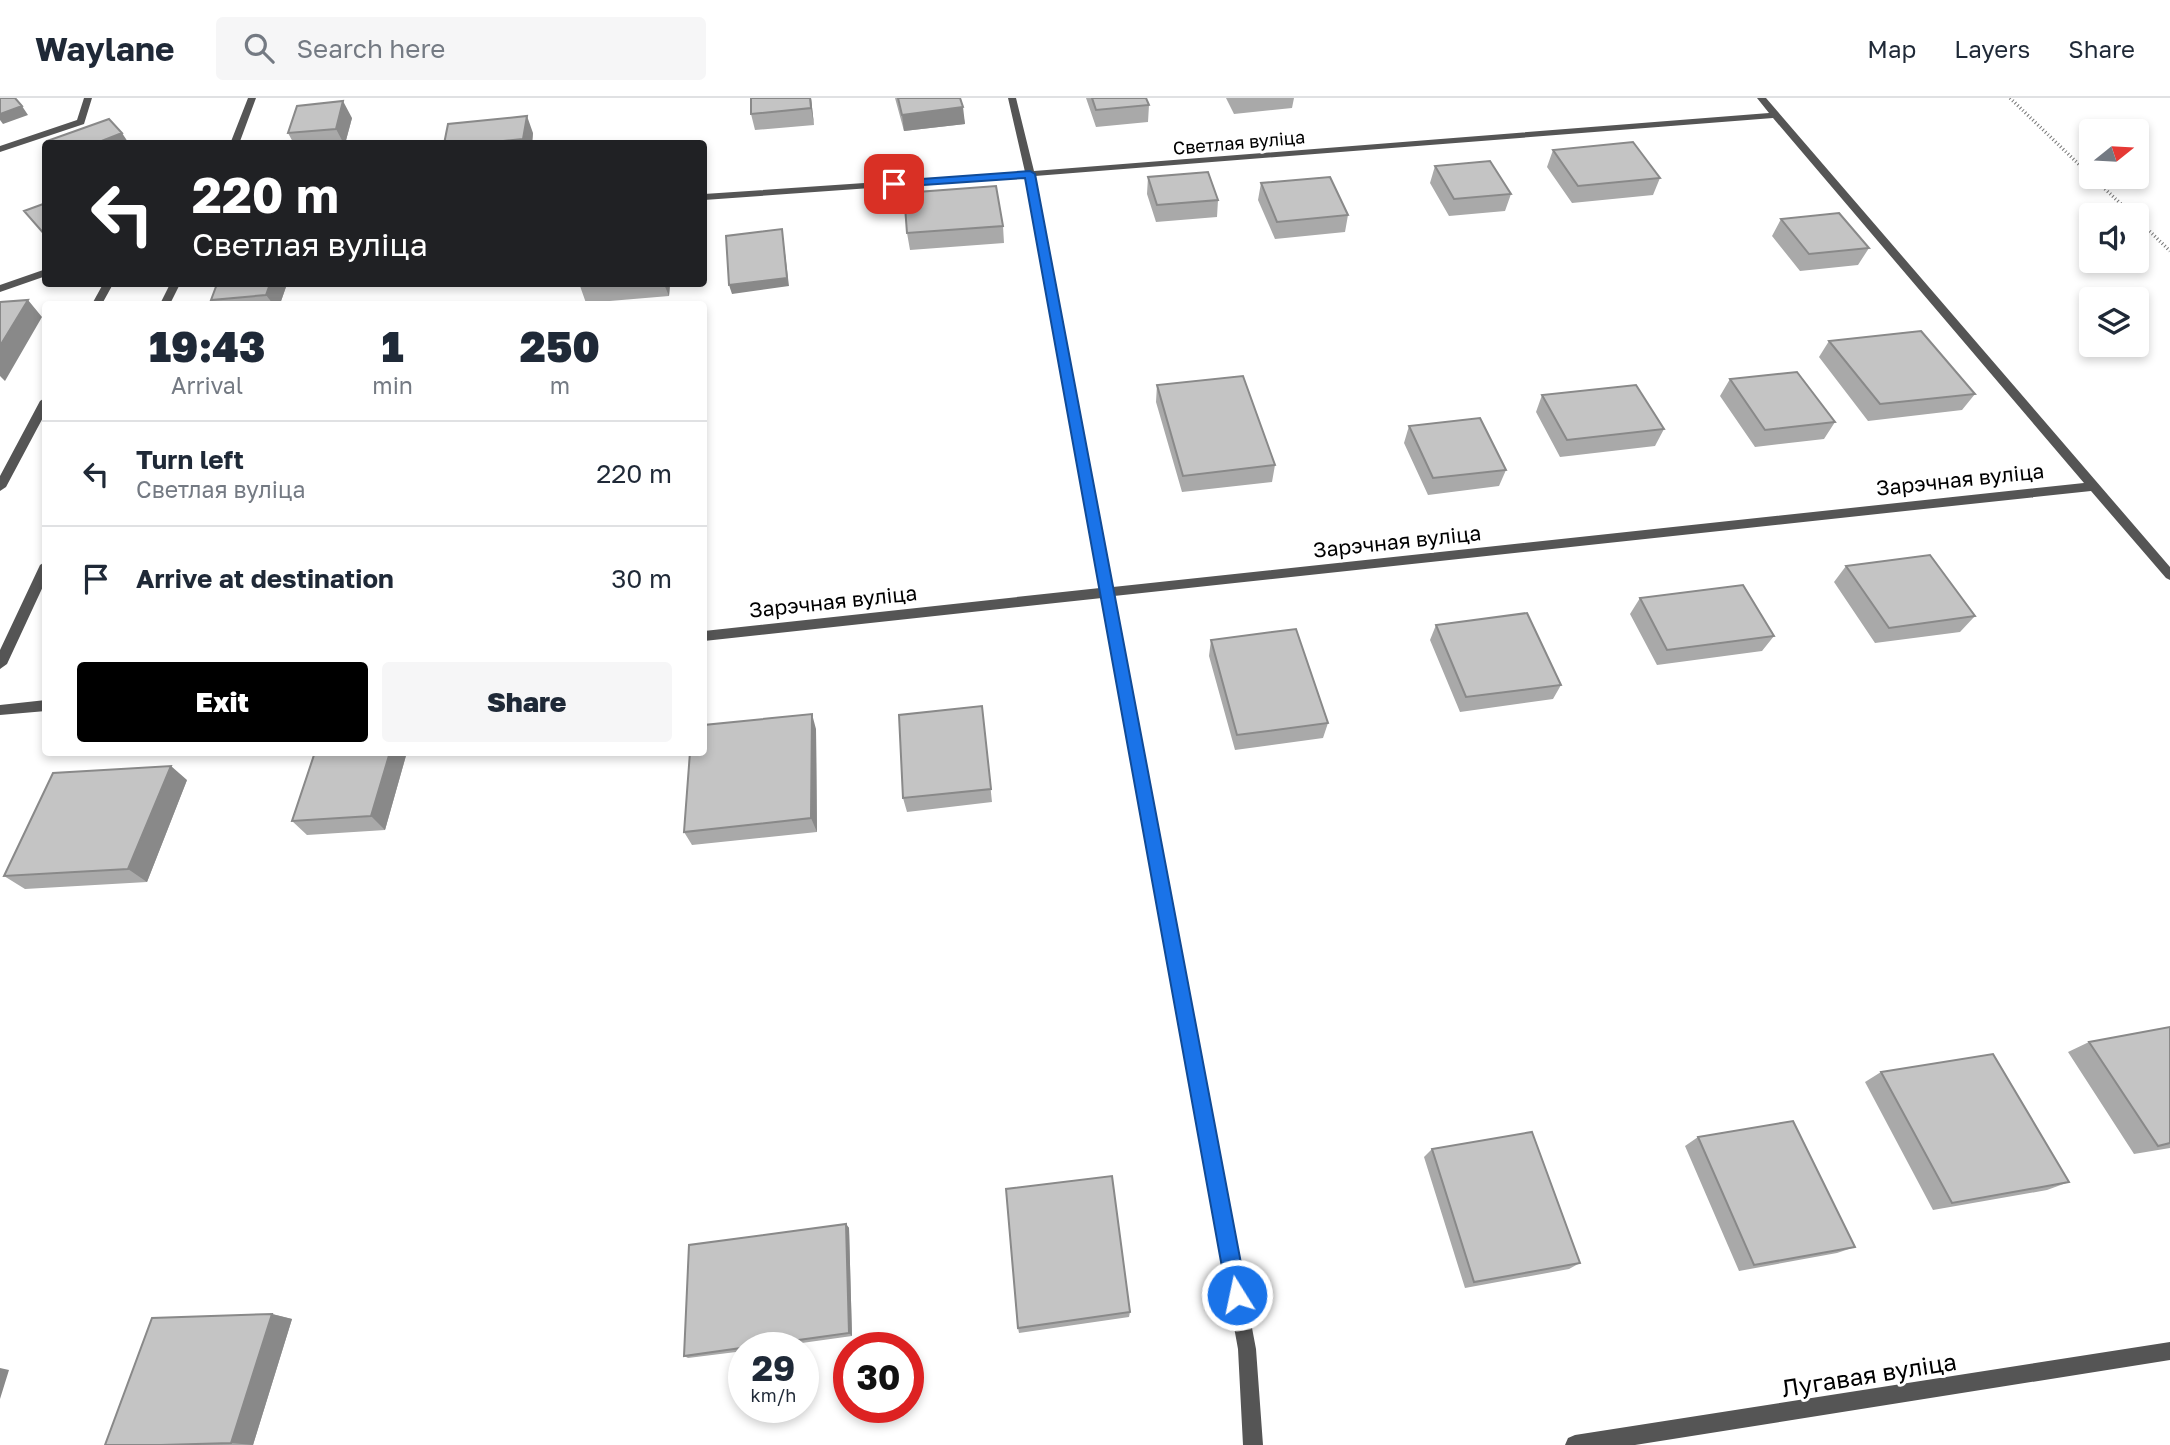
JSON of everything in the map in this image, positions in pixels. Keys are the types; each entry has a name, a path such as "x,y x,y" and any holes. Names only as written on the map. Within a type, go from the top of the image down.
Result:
{"street":[{"path":"0,149 81,122 88,98"},
{"path":"236,140 252,98"},
{"path":"1012,98 1030,174 1247,1349 1253,1445"},
{"path":"1761,98 2170,575"},
{"name":"Светлая вуліца","path":"707,197 1776,115"},
{"path":"0,289 42,273"},
{"path":"0,487 42,408"},
{"name":"Зарэчная вуліца","path":"707,636 2094,486"},
{"path":"0,664 42,574"},
{"path":"0,710 42,705"},
{"name":"Лугавая вуліца","path":"1575,1445 2170,1351"}],"path":[{"path":"2010,98 2079,164"},
{"path":"2106,189 2120,203"},
{"path":"2149,231 2170,251"}],"building":[{"path":"0,98 15,98 22,106 0,114"},
{"path":"751,98 810,98 811,108 751,114"},
{"path":"898,98 960,98 963,107 902,115"},
{"path":"1092,98 1146,98 1149,105 1096,110"},
{"path":"343,101 336,129 288,133 297,106"},
{"path":"527,116 523,139 513,140 445,140 448,124"},
{"path":"109,119 122,133 104,140 50,140"},
{"path":"1633,142 1660,178 1578,186 1553,150"},
{"path":"1490,161 1511,194 1454,199 1435,166"},
{"path":"1208,172 1218,200 1157,205 1148,177"},
{"path":"1330,177 1348,215 1277,222 1261,183"},
{"path":"996,186 1003,226 907,233 904,193"},
{"path":"42,204 42,231 24,211"},
{"path":"1839,213 1869,248 1809,254 1781,219"},
{"path":"782,229 787,278 729,285 726,236"},
{"path":"216,287 269,287 266,295 211,300"},
{"path":"28,300 0,346 0,302"},
{"path":"1921,331 1975,394 1880,404 1829,341"},
{"path":"1797,372 1835,422 1765,430 1730,379"},
{"path":"1243,376 1275,465 1183,476 1157,385"},
{"path":"1636,385 1664,429 1567,440 1542,395"},
{"path":"1480,418 1506,470 1433,478 1409,426"},
{"path":"1930,555 1975,616 1889,628 1846,566"},
{"path":"1743,585 1774,636 1667,650 1640,598"},
{"path":"1527,613 1561,685 1466,697 1436,625"},
{"path":"1296,629 1328,723 1237,735 1211,640"},
{"path":"982,706 991,789 903,798 899,715"},
{"path":"812,714 811,818 684,832 690,756 707,756 707,725"},
{"path":"314,756 389,756 371,816 292,821"},
{"path":"171,766 128,869 4,876 53,773"},
{"path":"2170,1027 2170,1143 2158,1146 2089,1042"},
{"path":"1993,1054 2069,1182 1952,1203 1881,1072"},
{"path":"1793,1121 1855,1247 1754,1265 1698,1137"},
{"path":"1532,1132 1580,1263 1474,1282 1432,1149"},
{"path":"1112,1176 1130,1312 1018,1328 1006,1189"},
{"path":"846,1224 849,1332 833,1332 833,1335 819,1337 819,1332 728,1332 728,1350 684,1356 689,1245"},
{"path":"272,1314 231,1443 105,1445 152,1318"}],"route":[{"path":"894,184 1030,174 1237,1295"}]}
